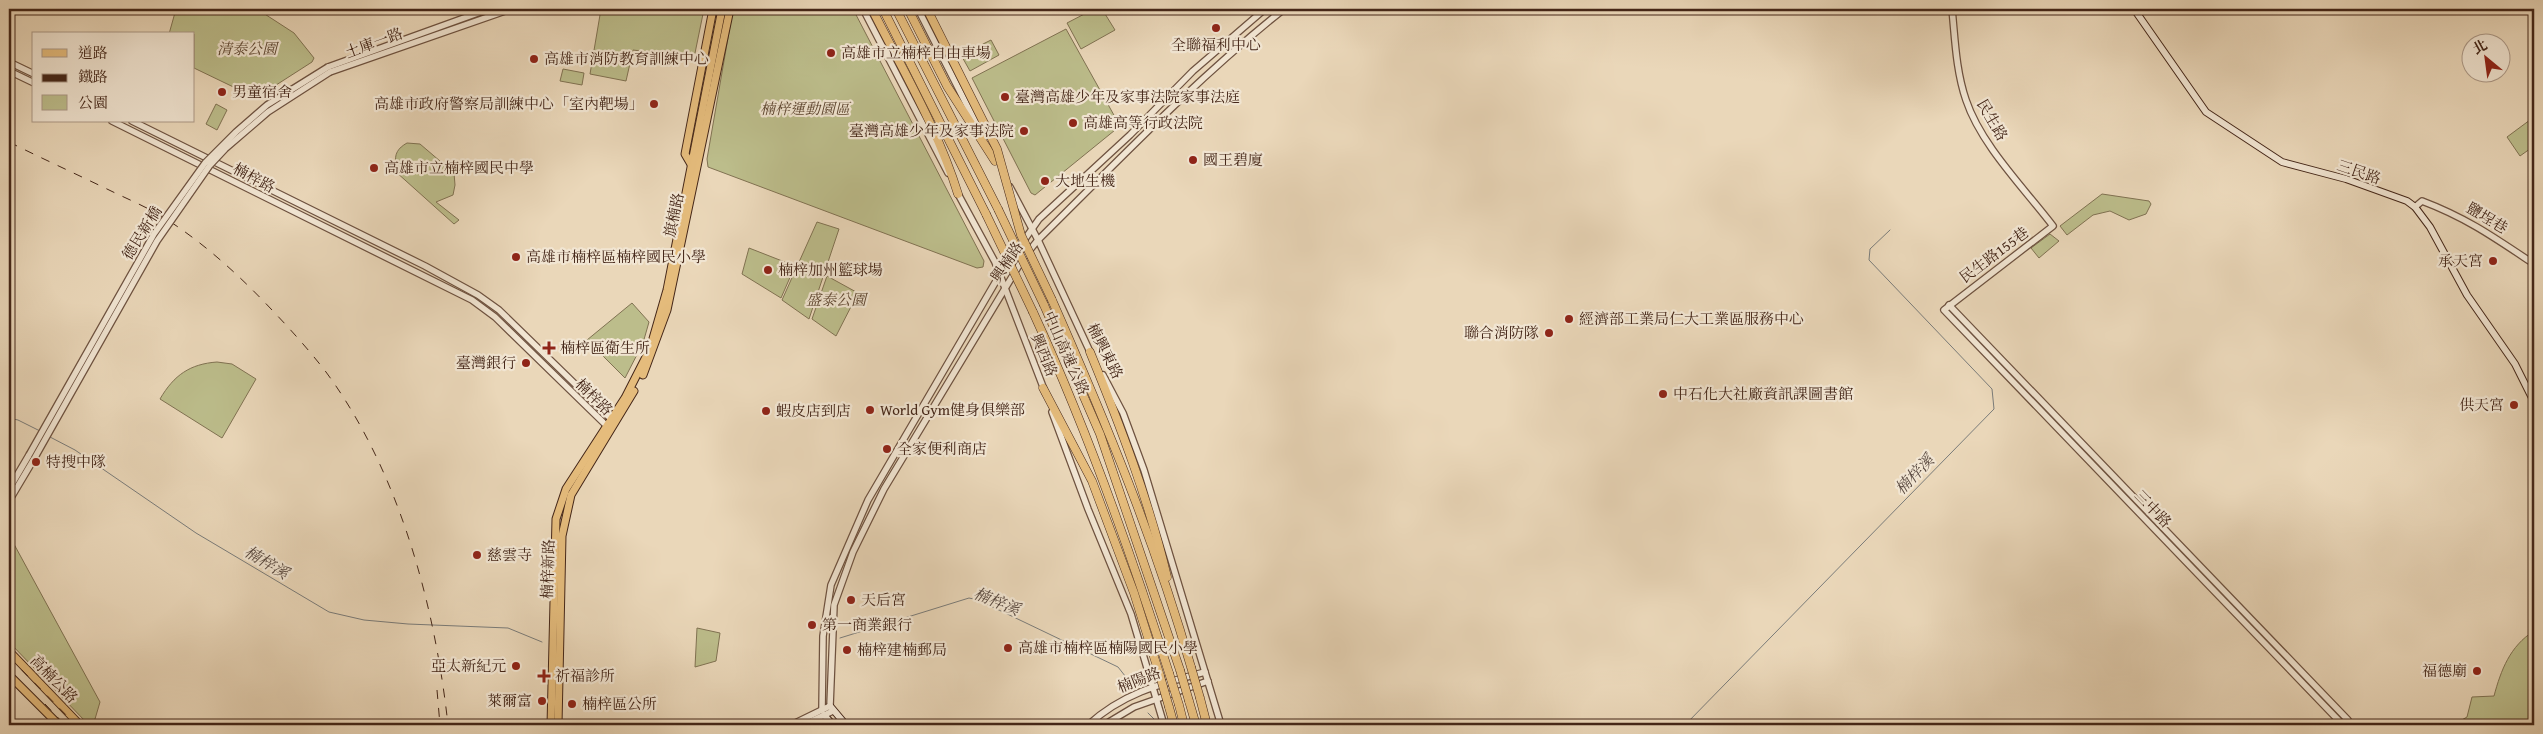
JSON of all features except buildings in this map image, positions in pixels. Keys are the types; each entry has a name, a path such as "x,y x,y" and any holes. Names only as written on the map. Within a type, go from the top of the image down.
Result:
{"highway":[{"path":"872,9 942,150 958,194"},
{"name":"中山高速公路","path":"883,9 986,214 1060,369 1088,438 1144,595 1184,725"},
{"name":"中山高速公路","path":"896,9 998,209 1044,305 1100,434 1141,549 1196,725"},
{"path":"908,9 947,86 995,161"},
{"path":"926,9 997,150 1021,235 1104,418 1176,613"},
{"path":"1090,352 1113,408 1160,550 1207,725"},
{"path":"1043,388 1092,481 1134,594 1174,725"}],"main road":[{"name":"旗楠路","path":"692,166 685,154 714,9"},
{"name":"旗楠路","path":"609,429 650,349 664,299 722,9"},
{"name":"旗楠路","path":"568,492 649,363 668,310 730,9"},
{"name":"三民路","path":"2134,9 2206,112 2282,162 2346,179 2407,201 2415,207 2430,227 2466,295 2515,364 2534,402"},
{"name":"楠梓新路","path":"556,655 562,536 568,492"},
{"name":"高楠公路","path":"9,651 80,725"},
{"path":"551,725 556,655"},
{"path":"556,655 558,725"},
{"name":"高楠公路","path":"9,675 59,725"},
{"path":"831,708 846,725"},
{"path":"823,713 833,725"}],"street":[{"name":"土庫一路","path":"329,69 489,9"},
{"name":"土庫一路","path":"329,69 511,9"},
{"name":"興西路","path":"863,9 995,262 1088,509 1131,614 1164,725"},
{"name":"楠興東路","path":"918,9 995,161 1038,240 1090,352 1123,413 1144,470 1220,723"},
{"name":"興楠路","path":"823,713 823,636 829,591 868,500 999,276 1031,227 1139,126 1193,71 1265,9"},
{"name":"興楠路","path":"831,708 832,635 836,595 853,552 884,489 1004,289 1038,240 1239,45 1284,9"},
{"name":"民生路","path":"1952,9 1961,86 1973,118 1986,139 2054,226"},
{"path":"9,62 32,73"},
{"name":"德民新橋","path":"31,457 154,234 205,163 267,105 329,69"},
{"path":"9,71 32,82"},
{"name":"楠梓路","path":"114,122 472,300 495,317 609,429"},
{"name":"楠梓路","path":"134,122 424,266 478,295 499,310 612,420"},
{"name":"鹽埕巷","path":"2415,207 2422,201 2462,218 2502,240 2534,264"},
{"name":"民生路155巷","path":"2054,226 1947,307 2345,724"},
{"path":"9,489 31,457"},
{"path":"9,501 31,457"},
{"name":"楠陽路","path":"1088,725 1113,704 1153,686 1205,672"},
{"name":"楠陽路","path":"1104,725 1123,712 1157,698 1208,681"},
{"path":"802,725 831,708"},
{"path":"791,725 823,713"}],"green space":[{"name":"清泰公園","path":"176,9 257,9 294,33 314,58 312,62 259,96 250,95 195,68 195,32 170,32"},
{"path":"601,9 704,9 694,58 633,50 626,81 590,74"},
{"name":"楠梓運動園區","path":"733,9 853,9 984,261 983,267 977,268 708,167 707,159"},
{"path":"1094,9 1102,9 1115,30 1081,49 1067,23"},
{"path":"1066,29 1120,126 1035,195 1031,193 972,78"},
{"path":"991,40 999,55 970,71 961,55"},
{"path":"563,69 584,73 582,85 560,81"},
{"path":"216,104 227,110 217,130 206,124"},
{"path":"2534,117 2534,146 2520,156 2507,137"},
{"path":"407,143 420,144 454,173 455,185 453,195 436,202 459,220 454,224 386,163 389,159 396,164 397,152"},
{"path":"2102,194 2149,201 2151,204 2146,214 2129,220 2110,211 2093,215 2067,235 2060,226"},
{"path":"817,222 839,229 809,319 782,300"},
{"path":"2050,234 2059,241 2039,258 2031,248"},
{"name":"楠梓加州籃球場","path":"749,248 795,266 781,298 742,274"},
{"name":"盛泰公園","path":"827,276 858,293 836,336 812,319"},
{"path":"632,303 649,322 643,343 625,378 587,340"},
{"path":"217,362 232,364 256,379 222,438 160,399 171,383 184,372 199,365"},
{"path":"9,535 100,702 95,719 90,723 85,721 9,642"},
{"path":"697,628 720,633 716,661 695,667"},
{"path":"2534,631 2534,725 2453,725 2467,717 2472,697 2494,696 2508,659 2519,644"}],"waterway":[{"name":"楠梓溪","path":"1685,725 1994,409 1992,389 1869,260 1870,249 1890,230"},
{"name":"楠梓溪","path":"9,418 18,420 40,431"},
{"name":"楠梓溪","path":"50,437 75,450 196,533 329,612 364,620 408,624 508,628 542,642"},
{"name":"楠梓溪","path":"840,638 969,598 978,600 1118,667 1133,686"},
{"name":"楠梓溪","path":"1148,713 1158,723"}],"railway":[{"path":"9,142 149,209 193,238 234,272 260,297 300,340 326,372 352,411 374,452 393,496 409,541 434,633 448,725"},
{"path":"9,657 76,725"},
{"path":"437,690 440,725"},
{"path":"45,704 65,725"}],"place":[{"name":"全聯福利中心","path":"1216,28"},
{"name":"高雄市立楠梓自由車場","path":"831,53"},
{"name":"高雄市消防教育訓練中心","path":"534,59"},
{"name":"男童宿舍","path":"222,92"},
{"name":"臺灣高雄少年及家事法院家事法庭","path":"1005,97"},
{"name":"高雄市政府警察局訓練中心「室內靶場」","path":"654,104"},
{"name":"高雄高等行政法院","path":"1073,123"},
{"name":"臺灣高雄少年及家事法院","path":"1024,131"},
{"name":"國王碧廈","path":"1193,160"},
{"name":"高雄市立楠梓國民中學","path":"374,168"},
{"name":"大地生機","path":"1045,181"},
{"name":"高雄市楠梓區楠梓國民小學","path":"516,257"},
{"name":"承天宮","path":"2493,261"},
{"name":"楠梓加州籃球場","path":"768,270"},
{"name":"經濟部工業局仁大工業區服務中心","path":"1569,319"},
{"name":"聯合消防隊","path":"1549,333"},
{"name":"楠梓區衛生所","path":"549,348"},
{"name":"臺灣銀行","path":"526,363"},
{"name":"中石化大社廠資訊課圖書館","path":"1663,394"},
{"name":"供天宮","path":"2514,405"},
{"name":"World Gym健身俱樂部","path":"870,410"},
{"name":"蝦皮店到店","path":"766,411"},
{"name":"全家便利商店","path":"887,449"},
{"name":"特搜中隊","path":"36,462"},
{"name":"慈雲寺","path":"477,555"},
{"name":"天后宮","path":"851,600"},
{"name":"第一商業銀行","path":"812,625"},
{"name":"高雄市楠梓區楠陽國民小學","path":"1008,648"},
{"name":"楠梓建楠郵局","path":"847,650"},
{"name":"亞太新紀元","path":"516,666"},
{"name":"福德廟","path":"2477,671"},
{"name":"祈福診所","path":"544,676"},
{"name":"萊爾富","path":"542,701"},
{"name":"楠梓區公所","path":"572,704"}]}
